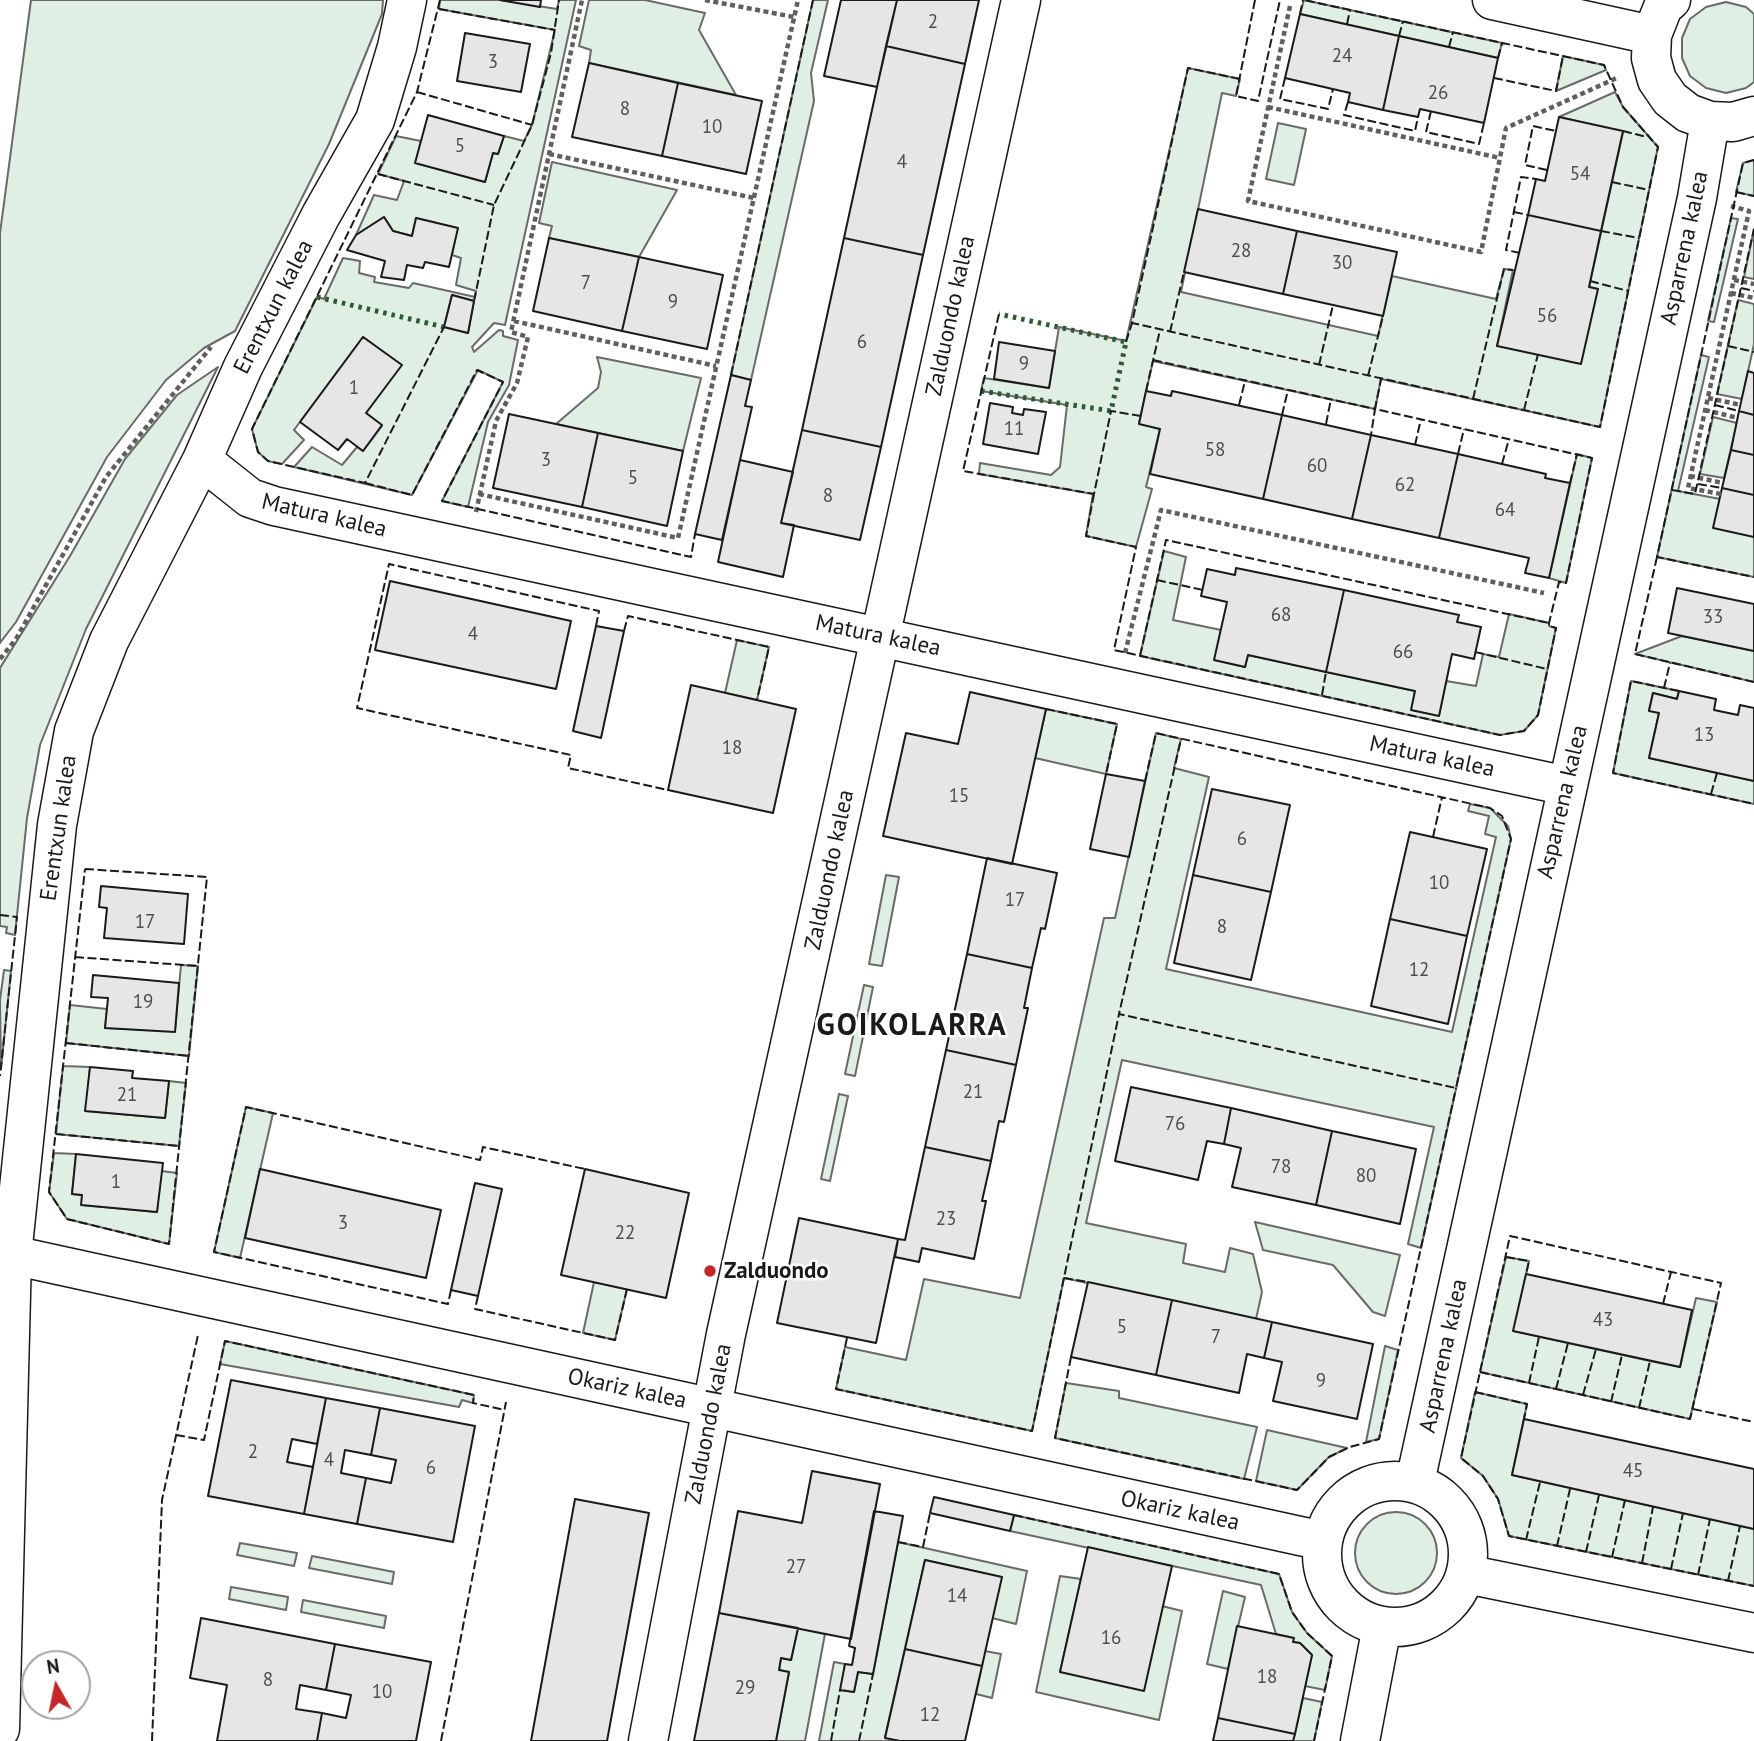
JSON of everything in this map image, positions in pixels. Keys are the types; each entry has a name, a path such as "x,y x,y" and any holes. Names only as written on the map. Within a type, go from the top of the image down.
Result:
{"street":[{"name":"Erentxun kalea","path":"0,1729 4,1256 55,838 74,731 109,640 202,460 249,355 321,215 375,120 397,47 407,0"},
{"name":"Zalduondo kalea","path":"648,1741 713,1407 879,638 1021,0"},
{"path":"1492,0 1652,35"},
{"path":"1671,0 1663,7 1652,35 1651,58 1657,80 1670,99 1688,113 1710,121 1733,122 1754,116"},
{"name":"Asparrena kalea","path":"1415,1482 1697,198 1710,121"},
{"name":"Matura kalea","path":"202,460 250,498 274,506 1567,786"},
{"name":"Okariz kalea","path":"4,1256 713,1407 1323,1541"},
{"path":"1386,1481 1415,1482 1437,1493 1458,1515 1468,1544 1466,1574 1454,1598 1434,1616 1409,1626 1382,1626 1356,1616 1335,1596 1323,1570 1323,1541 1330,1519 1344,1501 1364,1488 1386,1481"},
{"path":"1466,1574 1754,1633"},
{"path":"1360,1741 1382,1626"}],"path":[{"path":"474,519 496,421 517,383 528,337 511,332 582,0"},
{"path":"705,0 794,17"},
{"path":"479,494 678,538 798,0"},
{"path":"1290,6 1248,201 1468,250 1481,252 1506,128 1623,75"},
{"path":"1268,107 1500,158"},
{"path":"549,154 754,198"},
{"path":"1721,494 1688,488 1751,213 1723,203"},
{"path":"1734,280 1754,284"},
{"path":"1731,293 1754,298"},
{"path":"514,321 716,366"},
{"path":"0,659 16,639 106,477 206,350 216,342"},
{"path":"1708,398 1741,405"},
{"path":"1705,410 1738,418"},
{"path":"1690,477 1723,483"},
{"path":"1123,660 1161,510 1544,593"}],"green space":[{"path":"31,0 383,0 382,14 329,144 235,331 204,348 166,380 107,457 16,622 0,643 0,233"},
{"path":"440,0 500,0 557,9 559,0 576,0 505,325 494,323 472,347 474,352 499,330 503,331 503,336 518,340 509,385 488,422 468,507 442,501 503,382 478,370 412,495 294,467 312,447 342,465 357,447 363,451 382,426 366,413 401,365 363,337 294,430 304,440 282,464 268,461 258,452 252,429 317,297 324,299 343,258 360,261 359,273 375,277 374,282 409,288 413,283 475,297 476,291 456,285 461,258 452,255 457,228 416,218 412,236 393,231 384,217 356,235 374,195 397,200 404,181 378,174 396,136 421,141 416,163 485,182 493,153 498,154 504,136 524,141 532,125 555,30 439,9","holes":["452,295 474,301 468,333 444,327"]},
{"path":"589,0 645,0 705,13 699,30 736,95 589,63 591,50 579,46"},
{"path":"813,0 828,0 811,73 814,101 751,380 731,375"},
{"path":"1304,0 1502,43 1498,58 1300,14"},
{"path":"1726,2 1746,7 1754,14 1754,82 1746,88 1726,93 1706,88 1690,76 1682,58 1682,38 1690,19 1706,7"},
{"path":"1563,56 1604,65 1606,70 1556,91"},
{"path":"1188,68 1240,79 1236,96 1222,93 1181,292 1378,336 1392,276 1496,299 1504,269 1513,270 1497,346 1598,289 1589,287 1623,132 1559,117 1615,92 1623,107 1658,147 1600,427 1381,379 1375,409 1153,361 1139,423 1160,429 1146,487 1152,489 1136,547 1086,536 1093,494 979,474 980,463 1051,475 1060,467 1067,405 981,391 984,378 1049,388 1059,327 1126,341"},
{"path":"1278,123 1306,129 1294,185 1266,179"},
{"path":"1754,160 1754,196 1736,192 1743,163"},
{"path":"552,162 677,190 639,257 549,238 552,226 539,223"},
{"path":"1731,218 1738,219 1714,322 1708,321"},
{"path":"1754,229 1754,279 1744,277"},
{"path":"1738,300 1754,304 1754,344 1742,399 1717,394"},
{"path":"1701,355 1709,357 1678,491 1720,499 1754,537 1754,577 1657,557"},
{"path":"597,357 701,378 683,451 556,424 598,388 601,372"},
{"path":"218,367 86,629 40,745 27,818 15,935 6,933 7,927 0,926 0,668 70,556 125,459 177,395"},
{"path":"1713,417 1737,423 1724,478 1700,474"},
{"path":"1577,454 1592,458 1566,583 1549,578"},
{"path":"1164,551 1186,557 1173,620 1221,630 1215,660 1245,667 1248,655 1415,691 1412,710 1439,715 1446,681 1476,686 1483,654 1499,657 1509,614 1549,623 1549,626 1556,628 1538,715 1524,731 1500,735 1140,656"},
{"path":"1682,636 1754,651 1754,682 1635,654"},
{"path":"737,640 769,647 757,700 725,693"},
{"path":"1631,681 1679,691 1677,699 1653,693 1649,710 1659,713 1649,758 1754,781 1754,804 1613,773"},
{"path":"1046,709 1117,724 1106,774 1035,758"},
{"path":"1156,733 1181,739 1174,768 1209,777 1166,969 1452,1032 1496,837 1485,834 1489,816 1468,811 1470,804 1490,808 1508,826 1511,839 1421,1248 1408,1244 1434,1127 1122,1060 1086,1223 1186,1244 1183,1263 1225,1272 1230,1248 1253,1254 1262,1292 1256,1319 1064,1278 1032,1431 836,1389 845,1347 906,1360 924,1279 1020,1298 1104,918 1115,918"},
{"path":"886,875 899,877 882,966 869,964"},
{"path":"181,965 198,966 189,1056 66,1043 70,1005 107,1009 105,1028 175,1031"},
{"path":"4,970 11,971 1,1069 0,1000"},
{"path":"864,985 873,987 855,1076 845,1074"},
{"path":"63,1066 90,1067 86,1111 165,1118 169,1081 186,1083 179,1146 56,1134"},
{"path":"839,1094 848,1096 830,1181 821,1179"},
{"path":"246,1107 273,1113 240,1258 214,1252"},
{"path":"54,1153 76,1154 72,1194 82,1195 82,1205 157,1212 161,1171 177,1173 169,1244 67,1219 49,1192"},
{"path":"1255,1222 1400,1255 1385,1316 1373,1312 1333,1265 1263,1250"},
{"path":"1506,1257 1529,1261 1514,1331 1650,1361 1680,1367 1696,1298 1717,1302 1690,1419 1480,1372"},
{"path":"594,1282 627,1289 615,1340 583,1333"},
{"path":"225,1341 474,1395 473,1403 462,1400 459,1407 220,1364"},
{"path":"1385,1346 1398,1350 1379,1439 1366,1442"},
{"path":"1066,1383 1119,1391 1119,1398 1257,1427 1244,1479 1055,1438"},
{"path":"1475,1392 1527,1404 1512,1475 1754,1529 1754,1586 1509,1536 1498,1499 1483,1476 1461,1458"},
{"path":"1267,1430 1347,1448 1329,1457 1297,1490 1256,1481"},
{"path":"1396,1512 1412,1515 1425,1524 1434,1537 1437,1553 1434,1569 1425,1582 1412,1591 1396,1594 1380,1591 1367,1582 1358,1569 1355,1553 1358,1537 1367,1524 1380,1515"},
{"path":"1014,1515 1279,1574 1292,1612 1307,1633 1332,1656 1325,1690 1305,1686 1312,1655 1300,1643 1293,1642 1293,1638 1276,1634 1261,1585 1010,1531"},
{"path":"898,1542 1027,1571 1016,1624 992,1618 1001,1577 925,1560 885,1737 900,1741 819,1741 834,1662 845,1664 841,1690 854,1692 858,1672 873,1674"},
{"path":"240,1543 297,1553 294,1566 237,1555"},
{"path":"312,1556 394,1572 392,1584 309,1568"},
{"path":"1060,1576 1081,1579 1060,1672 1162,1606 1182,1611 1159,1720 1036,1692"},
{"path":"231,1587 288,1597 286,1610 229,1599"},
{"path":"1223,1591 1245,1597 1228,1669 1207,1664"},
{"path":"303,1600 386,1616 384,1628 301,1612"},
{"path":"798,1628 825,1634 805,1741 776,1741 789,1672 779,1670 781,1658 791,1660"},
{"path":"985,1651 1001,1654 992,1698 976,1694"},
{"path":"1303,1698 1322,1702 1314,1741 1293,1741"}],"building":[{"path":"500,0 541,0 540,7"},
{"path":"841,0 897,0 877,87 824,76"},
{"path":"897,0 979,0 965,64 886,46"},
{"path":"1300,14 1399,36 1383,110 1348,102 1350,93 1285,78"},
{"path":"465,33 530,44 521,92 457,81"},
{"path":"1399,36 1498,58 1484,123 1420,109 1418,117 1383,110"},
{"path":"886,46 965,64 923,255 844,238"},
{"path":"589,63 678,83 662,156 572,137"},
{"path":"678,83 762,101 746,174 662,156"},
{"path":"428,115 504,136 498,154 493,153 485,182 415,163"},
{"path":"1559,117 1623,131 1601,231 1528,215 1536,179 1545,181"},
{"path":"1198,209 1297,231 1283,294 1184,272"},
{"path":"1528,215 1601,231 1589,287 1598,289 1581,364 1497,346"},
{"path":"384,217 393,231 412,236 416,218 458,228 449,267 425,262 423,268 407,265 404,280 381,277 385,261 347,250 356,235"},
{"path":"1297,231 1397,252 1383,316 1283,294"},
{"path":"549,238 639,257 622,331 533,311"},
{"path":"844,238 923,255 881,447 802,430"},
{"path":"639,257 723,275 707,349 622,331"},
{"path":"452,295 474,301 468,333 444,327"},
{"path":"363,337 402,365 366,413 382,425 363,451 347,439 338,450 300,422"},
{"path":"999,342 1055,351 1049,388 994,379"},
{"path":"1748,371 1754,373 1754,415 1739,411"},
{"path":"731,375 751,380 745,406 752,407 722,540 695,534"},
{"path":"1146,391 1171,396 1172,391 1282,415 1263,499 1150,474 1160,429 1139,424"},
{"path":"990,403 1013,407 1012,413 1023,415 1024,409 1046,412 1038,454 983,444"},
{"path":"1739,411 1754,415 1754,455 1731,450"},
{"path":"509,414 598,433 582,507 493,488"},
{"path":"1282,415 1371,435 1352,519 1263,499"},
{"path":"802,430 881,447 860,540 781,523"},
{"path":"598,433 683,451 667,526 582,507"},
{"path":"1371,435 1458,454 1439,538 1352,519"},
{"path":"1731,450 1754,455 1754,495 1722,488"},
{"path":"1458,454 1546,474 1545,478 1570,483 1549,578 1525,573 1529,558 1439,538"},
{"path":"740,460 793,472 781,523 794,525 783,577 718,562"},
{"path":"1722,488 1754,495 1754,537 1713,528"},
{"path":"1236,568 1344,590 1326,672 1248,655 1245,667 1214,660 1227,602 1201,596 1207,569 1235,575"},
{"path":"390,581 571,621 556,689 375,650"},
{"path":"1677,588 1754,604 1754,651 1668,633"},
{"path":"1344,590 1459,615 1457,622 1481,627 1474,659 1452,654 1439,716 1411,710 1415,691 1326,672"},
{"path":"596,626 624,631 601,738 573,731"},
{"path":"691,685 796,709 773,813 668,790"},
{"path":"1679,691 1716,699 1714,710 1738,715 1740,705 1754,708 1754,781 1649,758 1659,713 1649,711 1653,693 1677,699"},
{"path":"970,692 1046,709 1012,864 883,836 906,733 958,744"},
{"path":"1106,774 1145,781 1129,857 1090,849"},
{"path":"1212,789 1290,805 1271,892 1193,875"},
{"path":"1410,832 1487,849 1467,936 1390,919"},
{"path":"987,858 1057,873 1045,929 1041,928 1032,968 967,954"},
{"path":"1193,875 1271,892 1251,980 1174,963"},
{"path":"101,886 188,894 184,944 104,938 107,908 99,907"},
{"path":"1390,919 1467,936 1448,1024 1371,1006"},
{"path":"967,954 1032,968 1024,1008 1028,1008 1016,1065 946,1050"},
{"path":"93,975 179,983 175,1032 105,1028 108,998 91,997"},
{"path":"946,1050 1016,1065 1004,1122 999,1121 991,1161 925,1147"},
{"path":"90,1067 133,1071 132,1078 169,1081 165,1118 85,1111"},
{"path":"1131,1087 1231,1108 1224,1144 1207,1141 1198,1180 1115,1161"},
{"path":"1231,1108 1332,1131 1316,1205 1232,1187 1241,1148 1224,1144"},
{"path":"1332,1131 1416,1149 1400,1224 1316,1205"},
{"path":"925,1147 991,1161 974,1259 922,1248 919,1262 895,1257 898,1239 905,1240"},
{"path":"76,1154 163,1163 157,1212 81,1205 82,1195 72,1194"},
{"path":"260,1169 441,1210 426,1278 245,1238"},
{"path":"585,1169 689,1193 666,1298 561,1275"},
{"path":"475,1183 502,1189 478,1296 451,1290"},
{"path":"799,1218 898,1239 876,1343 777,1323"},
{"path":"1526,1274 1692,1310 1680,1367 1513,1331"},
{"path":"1088,1282 1172,1300 1156,1375 1071,1357"},
{"path":"1172,1300 1272,1322 1264,1358 1247,1354 1239,1393 1156,1375"},
{"path":"1272,1322 1373,1344 1357,1419 1273,1401 1282,1362 1264,1358"},
{"path":"231,1380 326,1398 317,1444 292,1439 287,1462 313,1467 304,1514 208,1496"},
{"path":"326,1398 380,1408 371,1455 345,1450 341,1473 366,1478 357,1524 304,1514"},
{"path":"380,1408 475,1426 453,1542 357,1524 366,1478 391,1483 396,1460 371,1455"},
{"path":"1524,1419 1754,1469 1754,1529 1512,1475"},
{"path":"812,1471 880,1484 851,1639 719,1613 738,1511 802,1523"},
{"path":"934,1497 1014,1515 1010,1531 930,1513"},
{"path":"575,1499 649,1513 607,1741 531,1741"},
{"path":"874,1511 903,1516 873,1674 858,1672 854,1692 840,1690 845,1664 852,1665 855,1648 849,1646"},
{"path":"1088,1547 1172,1566 1144,1691 1060,1672"},
{"path":"925,1560 1002,1577 982,1666 905,1649"},
{"path":"719,1613 798,1628 791,1660 781,1658 779,1670 789,1672 776,1741 694,1741"},
{"path":"201,1618 335,1644 326,1690 300,1685 296,1709 322,1713 317,1741 217,1741 227,1685 190,1678"},
{"path":"1237,1626 1294,1638 1293,1642 1300,1643 1312,1655 1295,1734 1218,1718"},
{"path":"335,1644 431,1662 416,1741 317,1741 322,1713 346,1718 351,1695 326,1690"},
{"path":"905,1649 982,1666 965,1741 900,1741 885,1738"},
{"path":"1218,1718 1295,1734 1293,1741 1213,1741"}],"hedge":[{"path":"317,297 444,327"},
{"path":"981,391 1111,411 1126,342 999,314"}],"fence":[{"path":"440,0 417,92 252,429 258,452 268,461 365,483 444,327"},
{"path":"474,301 494,205 532,125 551,53 559,0"},
{"path":"731,375 813,0"},
{"path":"1255,0 1236,96 1258,101 1280,0"},
{"path":"1300,14 1303,0"},
{"path":"1240,79 1188,68 1132,323 1600,427 1658,147 1623,107 1604,65 1304,0"},
{"path":"439,9 555,30"},
{"path":"1347,24 1350,10"},
{"path":"1399,36 1403,21"},
{"path":"1449,47 1453,32"},
{"path":"1498,58 1502,43"},
{"path":"1494,78 1556,91 1563,56"},
{"path":"1285,78 1280,99 1328,109 1333,89"},
{"path":"417,92 532,125"},
{"path":"1348,102 1344,115 1415,131 1418,117"},
{"path":"1431,111 1426,132 1479,144 1484,123"},
{"path":"1547,170 1525,165 1533,126 1556,131"},
{"path":"1623,131 1647,137"},
{"path":"1754,160 1743,163 1657,557 1754,577"},
{"path":"378,174 494,205"},
{"path":"1520,253 1506,250 1521,177 1536,179"},
{"path":"1612,182 1649,190"},
{"path":"1736,192 1754,196"},
{"path":"1514,212 1528,215"},
{"path":"1672,490 1695,494 1754,229"},
{"path":"1601,231 1639,238"},
{"path":"1473,399 1504,269 1513,270"},
{"path":"1170,332 1184,272"},
{"path":"1590,281 1628,291"},
{"path":"1741,288 1754,291"},
{"path":"1319,365 1333,305"},
{"path":"999,314 963,471 1094,494 1111,411 1141,416"},
{"path":"1368,376 1383,316"},
{"path":"1126,342 1132,323"},
{"path":"1146,391 1160,330"},
{"path":"1728,346 1754,352"},
{"path":"1524,410 1538,354"},
{"path":"1153,360 1375,409 1371,435"},
{"path":"365,483 412,495 477,370 503,382 442,501 691,557 695,534"},
{"path":"1094,494 1086,536 1136,547 1114,650 1500,735 1524,731 1538,715 1556,628 1549,626 1549,623 1559,582 1566,583 1592,458 1375,409 1381,379"},
{"path":"1239,405 1245,381"},
{"path":"1282,415 1288,390"},
{"path":"1326,424 1331,399"},
{"path":"1715,405 1739,411"},
{"path":"1415,445 1421,419"},
{"path":"1458,454 1464,429"},
{"path":"1502,464 1509,439"},
{"path":"1570,483 1577,454"},
{"path":"1698,484 1722,488"},
{"path":"1140,656 1166,540 1549,623"},
{"path":"1657,557 1635,654 1754,682"},
{"path":"596,626 599,611 389,564 357,708 571,755 568,768 668,790"},
{"path":"1157,580 1203,590"},
{"path":"624,631 628,616 769,647 757,700"},
{"path":"1475,652 1547,669"},
{"path":"1664,688 1670,663"},
{"path":"1322,695 1326,672"},
{"path":"1679,691 1631,681 1613,773 1754,804"},
{"path":"1046,709 1117,724 1106,774"},
{"path":"1145,781 1156,733 1490,808 1502,816 1511,839 1456,1088 1119,1014 1181,739"},
{"path":"1711,794 1717,773"},
{"path":"1433,837 1442,797"},
{"path":"85,869 207,877 169,1244 67,1219 49,1192 85,869"},
{"path":"0,915 17,917 0,1076"},
{"path":"75,957 198,966"},
{"path":"847,1338 836,1389 1032,1431 1119,1014"},
{"path":"66,1043 189,1056"},
{"path":"1071,1357 1055,1438 1297,1490 1329,1457 1350,1447 1379,1439 1456,1088"},
{"path":"451,1290 448,1304 214,1252 246,1107 480,1160 483,1147 585,1169"},
{"path":"56,1134 179,1146"},
{"path":"1480,1372 1690,1419 1721,1283 1510,1236 1461,1458 1483,1476 1498,1499 1509,1536 1754,1586"},
{"path":"1506,1257 1529,1261 1526,1274"},
{"path":"1663,1304 1671,1272"},
{"path":"1064,1278 1088,1282"},
{"path":"478,1296 475,1309 615,1340 627,1289"},
{"path":"152,1741 162,1500 198,1335"},
{"path":"1529,1383 1539,1337"},
{"path":"176,1435 204,1440 225,1341 474,1395 473,1403 505,1410"},
{"path":"1556,1389 1568,1343"},
{"path":"1583,1395 1596,1349"},
{"path":"1611,1402 1622,1355"},
{"path":"1639,1408 1650,1361"},
{"path":"1475,1392 1527,1404 1524,1419"},
{"path":"441,1741 506,1402"},
{"path":"1693,1409 1754,1422"},
{"path":"1526,1540 1540,1482"},
{"path":"1557,1546 1570,1489"},
{"path":"1586,1552 1599,1495"},
{"path":"1612,1557 1625,1500"},
{"path":"1642,1563 1653,1507"},
{"path":"898,1542 923,1547 930,1513"},
{"path":"1671,1569 1683,1513"},
{"path":"1014,1515 1279,1574 1292,1612 1307,1633 1332,1656 1314,1741"},
{"path":"1698,1575 1710,1519"},
{"path":"1728,1581 1740,1526"},
{"path":"859,1741 873,1674"},
{"path":"831,1741 840,1690"}],"place":[{"name":"Zalduondo","path":"710,1271"}],"district":[{"name":"GOIKOLARRA","path":"912,1026"}]}
